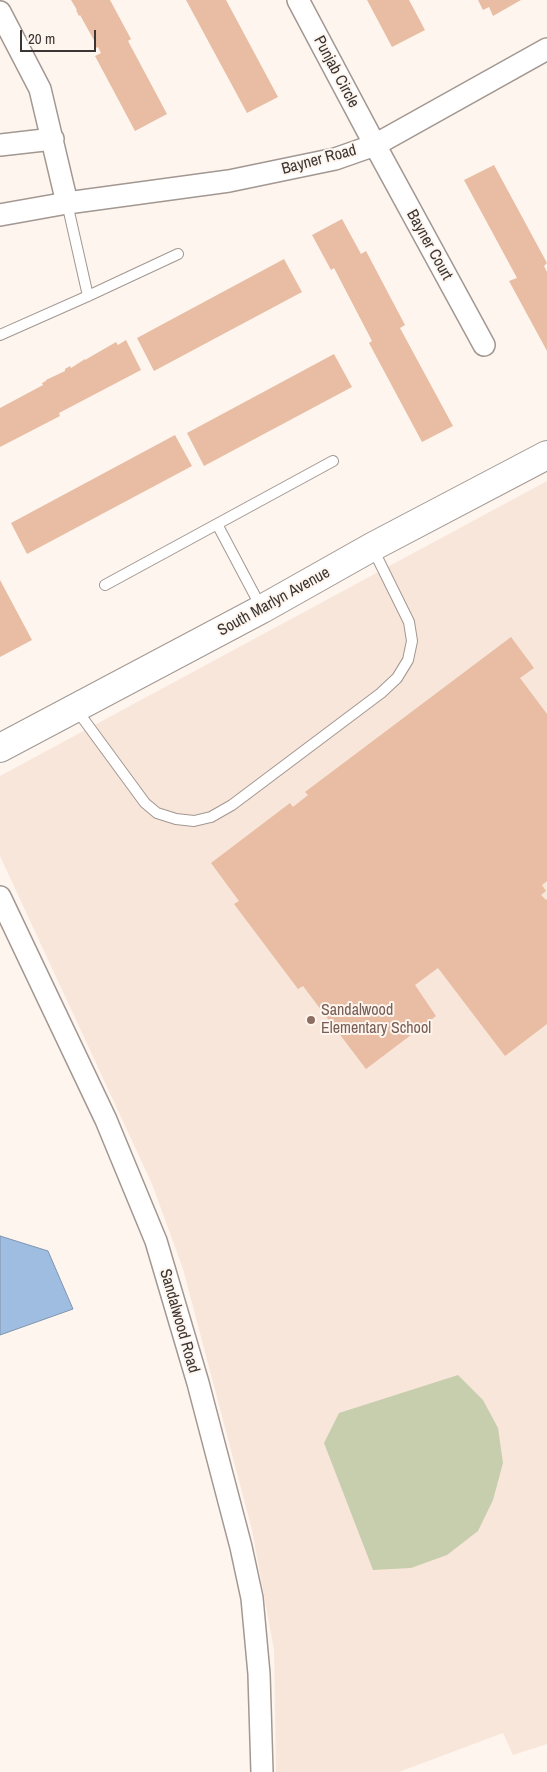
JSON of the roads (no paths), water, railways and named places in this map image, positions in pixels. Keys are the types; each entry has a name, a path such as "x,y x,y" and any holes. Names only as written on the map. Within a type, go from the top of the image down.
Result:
{"street":[{"name":"Punjab Circle","path":"298,0 374,145"},
{"path":"0,12 40,89 67,203"},
{"name":"Bayner Road","path":"0,215 67,203 229,181 335,159 374,145 547,49"},
{"path":"0,145 53,139"},
{"name":"Bayner Court","path":"374,145 484,345"},
{"name":"South Marlyn Avenue","path":"0,748 262,609 372,547 547,456"},
{"name":"Sandalwood Road","path":"0,897 106,1120 156,1241 198,1383 241,1547 252,1598 259,1674 262,1772"}],"lane":[{"path":"67,203 88,296"},
{"path":"0,335 178,254"},
{"path":"105,585 333,461"},
{"path":"217,524 262,609"},
{"path":"75,708 145,803 157,812 176,819 194,820 211,817 232,805 381,693 397,678 408,660 412,641 410,622 372,547"}],"water":[{"path":"0,1236 48,1251 73,1309 0,1335"}],"place":[{"name":"Sandalwood Elementary School","path":"311,1020"}]}
